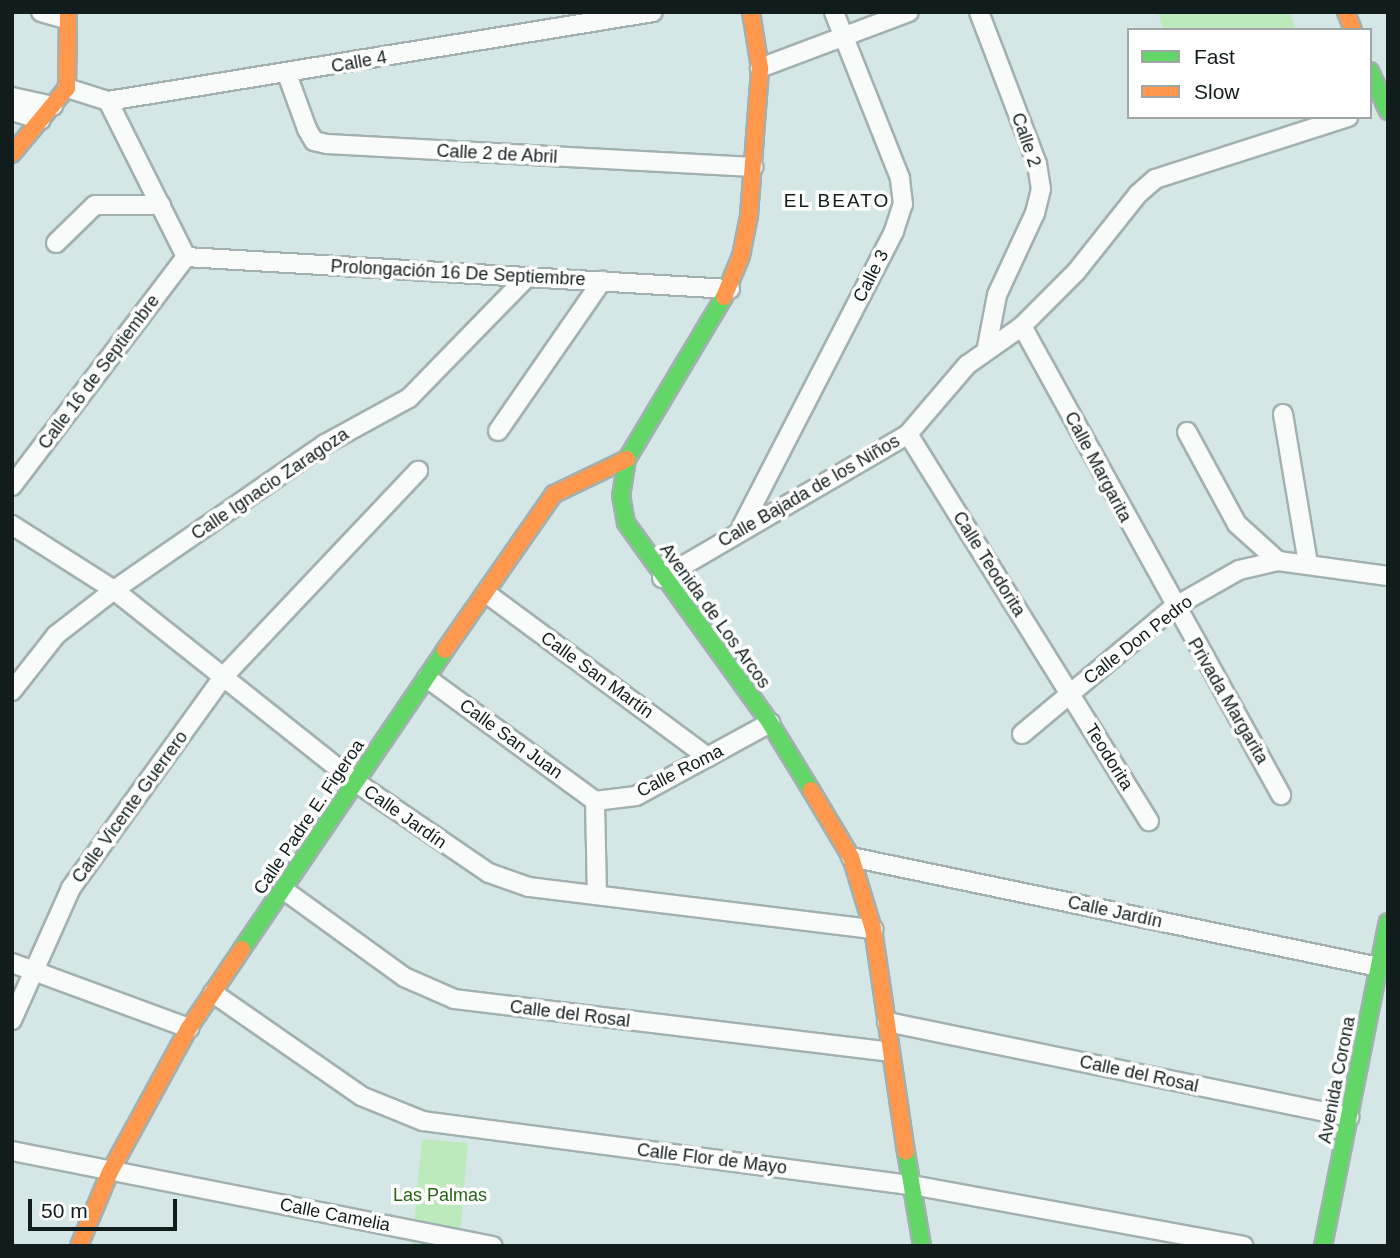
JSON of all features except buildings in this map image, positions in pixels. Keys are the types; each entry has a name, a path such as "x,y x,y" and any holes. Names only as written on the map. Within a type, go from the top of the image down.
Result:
{"main road":[{"name":"Avenida de Los Arcos","path":"751,12 760,68 753,167 749,216 730,289 627,459 621,495 626,523 662,578 770,723 850,857 873,929 889,1052 922,1246"},
{"path":"12,154 67,88 66,15"},
{"path":"1372,78 1381,109"},
{"name":"Calle Padre E. Figeroa","path":"79,1246 110,1172 189,1028 284,890 354,781 554,494 627,459"},
{"name":"Avenida Corona","path":"1322,1246 1388,922"}],"street":[{"path":"41,12 66,15"},
{"name":"Calle 4","path":"67,88 108,101 287,74 653,12"},
{"name":"Calle 3","path":"741,528 894,231 903,204 900,178 834,12"},
{"path":"760,68 909,12"},
{"name":"Calle 2","path":"979,12 1037,164 1041,189 1035,213 997,295 987,347"},
{"name":"Calle 2 de Abril","path":"287,74 307,129 314,141 327,144 753,167"},
{"path":"12,97 47,113"},
{"path":"108,101 186,257"},
{"path":"12,111 47,113"},
{"name":"Calle Bajada de los Niños","path":"662,578 741,528 908,434 937,396 987,347 1022,326 1076,272 1138,194 1155,179 1342,119"},
{"path":"55,243 95,205 161,205"},
{"name":"Prolongación 16 De Septiembre","path":"186,257 730,289"},
{"name":"Calle 16 de Septiembre","path":"12,486 186,257"},
{"name":"Calle Ignacio Zaragoza","path":"12,691 56,635 114,590 325,444 409,398 527,277"},
{"path":"498,431 602,281"},
{"name":"Calle Margarita","path":"1022,326 1174,607"},
{"path":"1283,414 1308,564"},
{"path":"1187,432 1237,524 1278,561"},
{"name":"Calle Teodorita","path":"908,434 1069,694"},
{"name":"Calle Vicente Guerrero","path":"12,1020 77,880 223,677 418,471"},
{"name":"Calle Jardín","path":"12,525 114,590 354,781 489,873 529,887 873,929"},
{"name":"Calle Don Pedro","path":"1022,734 1174,607 1239,570 1278,561 1388,576"},
{"name":"Calle San Martín","path":"486,593 708,757"},
{"name":"Privada Margarita","path":"1174,607 1281,795"},
{"name":"Calle San Juan","path":"427,678 595,801"},
{"name":"Teodorita","path":"1069,694 1149,821"},
{"name":"Calle Roma","path":"595,801 636,796 770,723"},
{"path":"595,801 597,895"},
{"name":"Calle Jardín","path":"850,857 1379,967"},
{"name":"Calle del Rosal","path":"284,890 404,978 454,999 889,1052"},
{"path":"12,963 33,974 189,1028"},
{"name":"Calle Flor de Mayo","path":"213,993 362,1096 423,1121 912,1185 1243,1246"},
{"name":"Calle del Rosal","path":"887,1022 1349,1117"},
{"name":"Calle Camelia","path":"12,1151 493,1246"}],"green space":[{"path":"1158,12 1290,12 1295,28 1162,28"},
{"name":"Las Palmas","path":"422,1139 468,1143 459,1246 412,1246"}],"traffic: fast":[{"path":"1372,75 1388,111"},
{"path":"724,297 627,459 621,495 626,523 770,723 811,790"},
{"path":"242,949 445,650"},
{"path":"1323,1246 1388,922"},
{"path":"906,1152 922,1246"}],"traffic: slow":[{"path":"12,154 67,88 68,12"},
{"path":"724,297 741,256 749,216 760,68 751,12"},
{"path":"1346,12 1352,28"},
{"path":"445,650 554,494 627,459"},
{"path":"811,790 851,857 873,929 906,1152"},
{"path":"79,1246 110,1172 189,1028 242,949"}],"district":[{"name":"EL BEATO","path":"837,201"}]}
